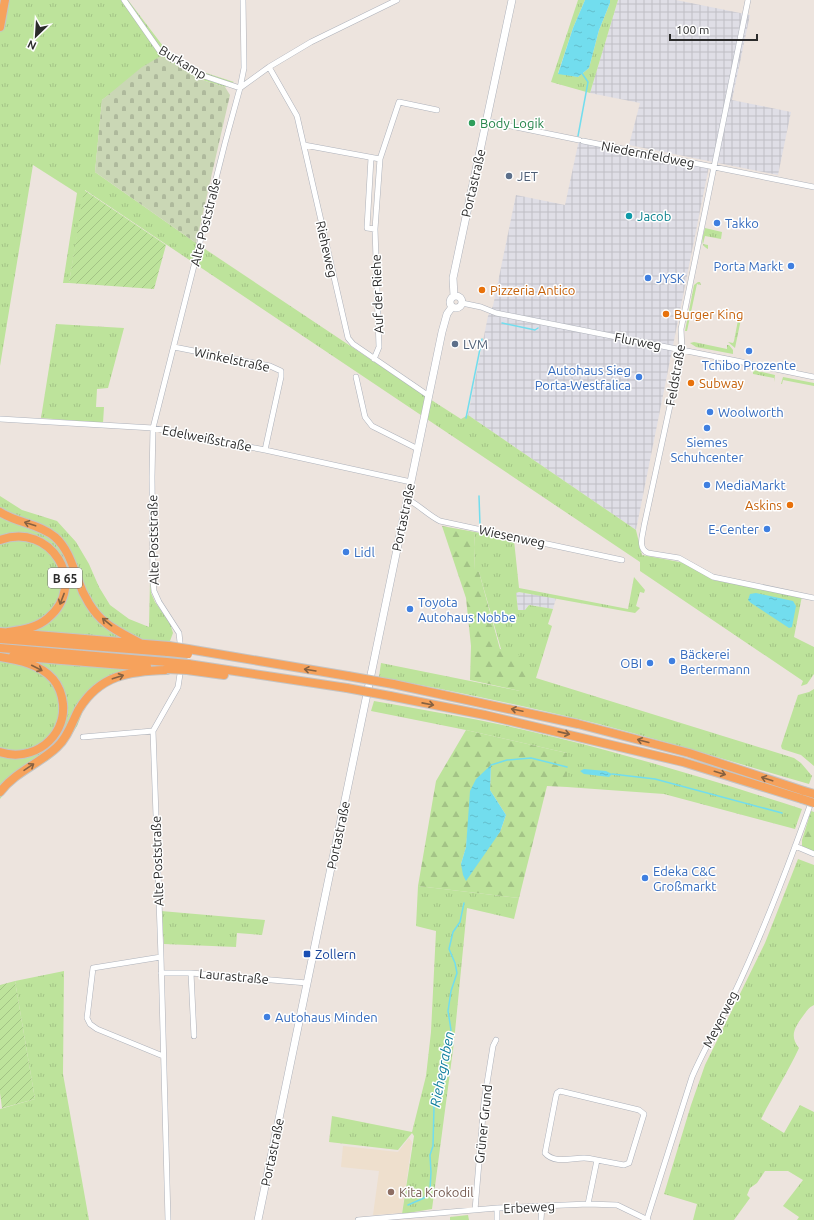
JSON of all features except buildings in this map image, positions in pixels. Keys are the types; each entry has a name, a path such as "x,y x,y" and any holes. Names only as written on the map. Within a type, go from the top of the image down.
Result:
{"highway":[{"path":"0,27 5,0"},
{"path":"0,512 8,518 37,527 55,536 67,552 78,580 95,611 105,622 140,643"},
{"name":"B 65","path":"0,540 20,536 39,541 51,548 60,560 64,572 65,586 63,598 53,614 39,624 29,628 4,632"},
{"path":"4,632 140,643 169,649 260,662 393,684 593,727 689,753 803,795 814,803"},
{"path":"0,639 169,649"},
{"path":"0,648 167,667"},
{"path":"0,656 187,667 246,678 285,679 347,688 485,715 675,760 803,795 814,794"},
{"path":"0,656 29,664 53,679 61,691 64,711 62,720 55,735 46,745 36,751 23,755 0,752"},
{"path":"0,792 19,773 43,758 59,745 65,737 79,709 94,690 114,677 167,667"}],"main road":[{"name":"Portastraße","path":"454,296 453,278 512,0"},
{"path":"454,296 460,297 462,303 458,308 452,307 450,300 454,296"},
{"name":"Portastraße","path":"258,1220 444,324 447,314 452,307"}],"street":[{"name":"Burkamp","path":"124,0 159,50 200,75 240,88"},
{"name":"Alte Poststraße","path":"168,1220 153,731 178,687 182,661 179,633 159,602 154,591 152,477 153,428 240,88 244,68 243,0"},
{"path":"240,88 269,67 311,42 397,0"},
{"name":"Feldstraße","path":"748,0 681,329 682,350 641,546 643,551 648,553 679,558 713,577 814,598"},
{"name":"Rieheweg","path":"269,67 297,116 348,338 353,344 429,396"},
{"name":"Auf der Riehe","path":"374,359 379,347 375,229 380,159 399,102 437,110"},
{"name":"Niedernfeldweg","path":"486,121 814,187"},
{"path":"304,145 380,159"},
{"name":"Auf der Riehe","path":"371,158 367,228 375,229"},
{"name":"Flurweg","path":"462,303 481,307 496,313 814,377"},
{"name":"Winkelstraße","path":"174,347 270,366 281,371 265,450"},
{"path":"356,377 365,417 372,426 418,449"},
{"name":"Edelweißstraße","path":"0,419 153,428 265,450 411,482"},
{"name":"Wiesenweg","path":"407,499 419,505 432,517 440,521 622,560"},
{"path":"83,737 153,731"},
{"name":"Meyerweg","path":"648,1220 692,1077 703,1052 732,998 753,952 814,794"},
{"path":"795,846 814,854"},
{"path":"161,957 93,968 87,1016 90,1024 97,1029 163,1056"},
{"name":"Laurastraße","path":"161,972 307,982"},
{"path":"192,973 194,1036"},
{"name":"Grüner Grund","path":"475,1210 484,1102 493,1046 496,1040"},
{"path":"560,1091 639,1110 644,1114 629,1163 624,1165 597,1160 582,1158 564,1160 549,1157 545,1153 556,1096 560,1091"},
{"path":"588,1204 597,1160"},
{"name":"Erbeweg","path":"358,1220 497,1208 588,1204 617,1205 648,1220"},
{"path":"541,1220 542,1206"},
{"path":"497,1208 497,1220"}],"shaded area":[{"path":"618,0 676,0 750,15 732,100 791,112 778,175 629,145 640,103 590,93"},
{"path":"579,140 709,166 636,530 468,415 488,316 493,306 516,195 565,205"},
{"path":"518,592 556,598 553,609 529,605 525,610 518,610 516,593"},
{"name":"Kita Krokodil","path":"409,1138 412,1142 402,1213 373,1215 379,1171 341,1167 343,1146 398,1152"}],"green space":[{"path":"0,0 128,0 166,50 203,72 234,82 225,87 199,79 161,56 102,100 95,172 196,243 436,403 461,419 468,415 636,530 642,555 685,563 713,580 802,596 794,637 814,647 814,674 807,684 801,686 803,681 640,571 640,562 85,190 69,283 63,283 77,193 33,165 0,366"},
{"path":"578,0 585,0 573,28 558,73 578,77 589,68 599,30 610,0 618,0 590,93 551,82"},
{"path":"161,56 199,79 225,87 230,95 196,243 95,172 102,100 142,67"},
{"path":"84,190 166,245 154,289 69,283"},
{"path":"705,228 722,232 721,239 705,236 703,243"},
{"path":"703,244 708,245 708,249"},
{"path":"700,282 701,285 697,284 687,331 685,331 694,285"},
{"path":"734,316 740,317 741,319 735,348 728,342 733,343 734,341 738,320 733,319"},
{"path":"56,324 124,328 108,388 97,389 96,407 104,407 103,423 41,418"},
{"path":"694,342 727,349 727,345 729,345 733,350 733,354 696,347 690,343"},
{"path":"753,370 775,375 774,382 774,378 753,374"},
{"path":"783,377 814,383 814,386 783,380 781,384"},
{"path":"0,496 22,510 57,521 76,542 110,605 129,619 149,627 150,581 151,593 155,602 170,623 173,633 170,641 168,675 156,674 132,677 121,680 100,691 84,709 77,726 57,753 49,760 18,779 0,799"},
{"path":"442,526 475,532 475,570 479,572 500,649 517,652 530,675 526,686 520,691 470,680 471,646 466,598"},
{"path":"475,532 514,540 519,588 628,609 634,577 645,590 644,593 640,592 636,606 640,608 635,613 519,592 516,593 518,610 525,610 529,605 553,609 548,624 552,626 536,678 794,758 801,763 812,776 809,784 599,724 489,699 379,677 381,663 520,691 501,649 479,572 475,571"},
{"path":"814,689 814,766 801,755 782,749 781,746 798,695"},
{"path":"374,701 443,713 535,732 680,771 802,809 795,829 664,794 567,787 567,753 466,730 371,711"},
{"path":"466,730 567,753 567,787 547,786 519,898 418,886 436,781","holes":["491,766 490,790 506,815 500,832 461,864 466,847 469,817"]},
{"path":"811,811 814,812 814,852 802,846 802,840"},
{"path":"798,859 814,865 814,1005 806,1011 794,1032 794,1039 799,1048 761,1119 784,1133 800,1105 814,1112 814,1220 797,1220 799,1217 783,1206 803,1180 788,1171 765,1171 757,1183 750,1188 747,1195 750,1198 734,1220 693,1220 697,1204 664,1194 691,1105 705,1065 765,943"},
{"path":"418,886 519,898 514,919 467,908 454,1042 432,1209 402,1214 414,1136 412,1133 398,1150 329,1142 332,1116 412,1132 426,1076 431,1032 436,931 416,926"},
{"path":"161,911 265,920 262,935 237,933 236,947 164,944"},
{"path":"64,971 63,1074 89,1220 0,1220 0,1109 35,1099 15,981"},
{"path":"15,981 35,1099 2,1108 0,1093 0,985"},
{"path":"468,1215 469,1220 450,1220 450,1217"}],"water":[{"path":"585,0 610,0 599,30 589,68 578,77 558,74 573,28"},
{"path":"756,593 793,601 796,606 792,627 789,628 751,603 748,600 750,594"},
{"path":"491,765 490,790 506,815 500,832 466,881 461,864 466,847 470,791 476,779"},
{"path":"584,769 606,771 612,774 609,777 584,774 580,771"}],"waterway":[{"path":"578,136 588,82 581,72"},
{"path":"502,323 535,330 538,328"},
{"path":"466,418 482,339"},
{"path":"479,496 480,525"},
{"path":"491,765 507,760 531,758 567,767"},
{"path":"612,774 655,779 782,813"},
{"name":"Riehegraben","path":"408,1205 424,1198 430,1191 430,1155 433,1146 434,1106 439,1087 444,1047 451,1030 448,1011 451,991 457,973 455,963 449,949 453,932 460,922 464,903"}],"place":[{"name":"Body Logik","path":"472,123"},
{"name":"JET","path":"509,176"},
{"name":"Jacob","path":"629,216"},
{"name":"Takko","path":"717,223"},
{"name":"Porta Markt","path":"791,266"},
{"name":"JYSK","path":"648,278"},
{"name":"Pizzeria Antico","path":"482,290"},
{"name":"Burger King","path":"666,314"},
{"name":"LVM","path":"455,344"},
{"name":"Tchibo Prozente","path":"749,351"},
{"name":"Autohaus Sieg Porta-Westfalica","path":"639,377"},
{"name":"Subway","path":"691,383"},
{"name":"Woolworth","path":"710,412"},
{"name":"Siemes Schuhcenter","path":"707,428"},
{"name":"MediaMarkt","path":"707,485"},
{"name":"Askins","path":"790,505"},
{"name":"E-Center","path":"767,529"},
{"name":"Lidl","path":"346,552"},
{"name":"Toyota Autohaus Nobbe","path":"410,609"},
{"name":"Bäckerei Bertermann","path":"672,661"},
{"name":"OBI","path":"650,663"},
{"name":"Edeka C&C Großmarkt","path":"645,878"},
{"name":"Zollern","path":"307,954"},
{"name":"Autohaus Minden","path":"267,1017"},
{"name":"Kita Krokodil","path":"391,1192"}]}
